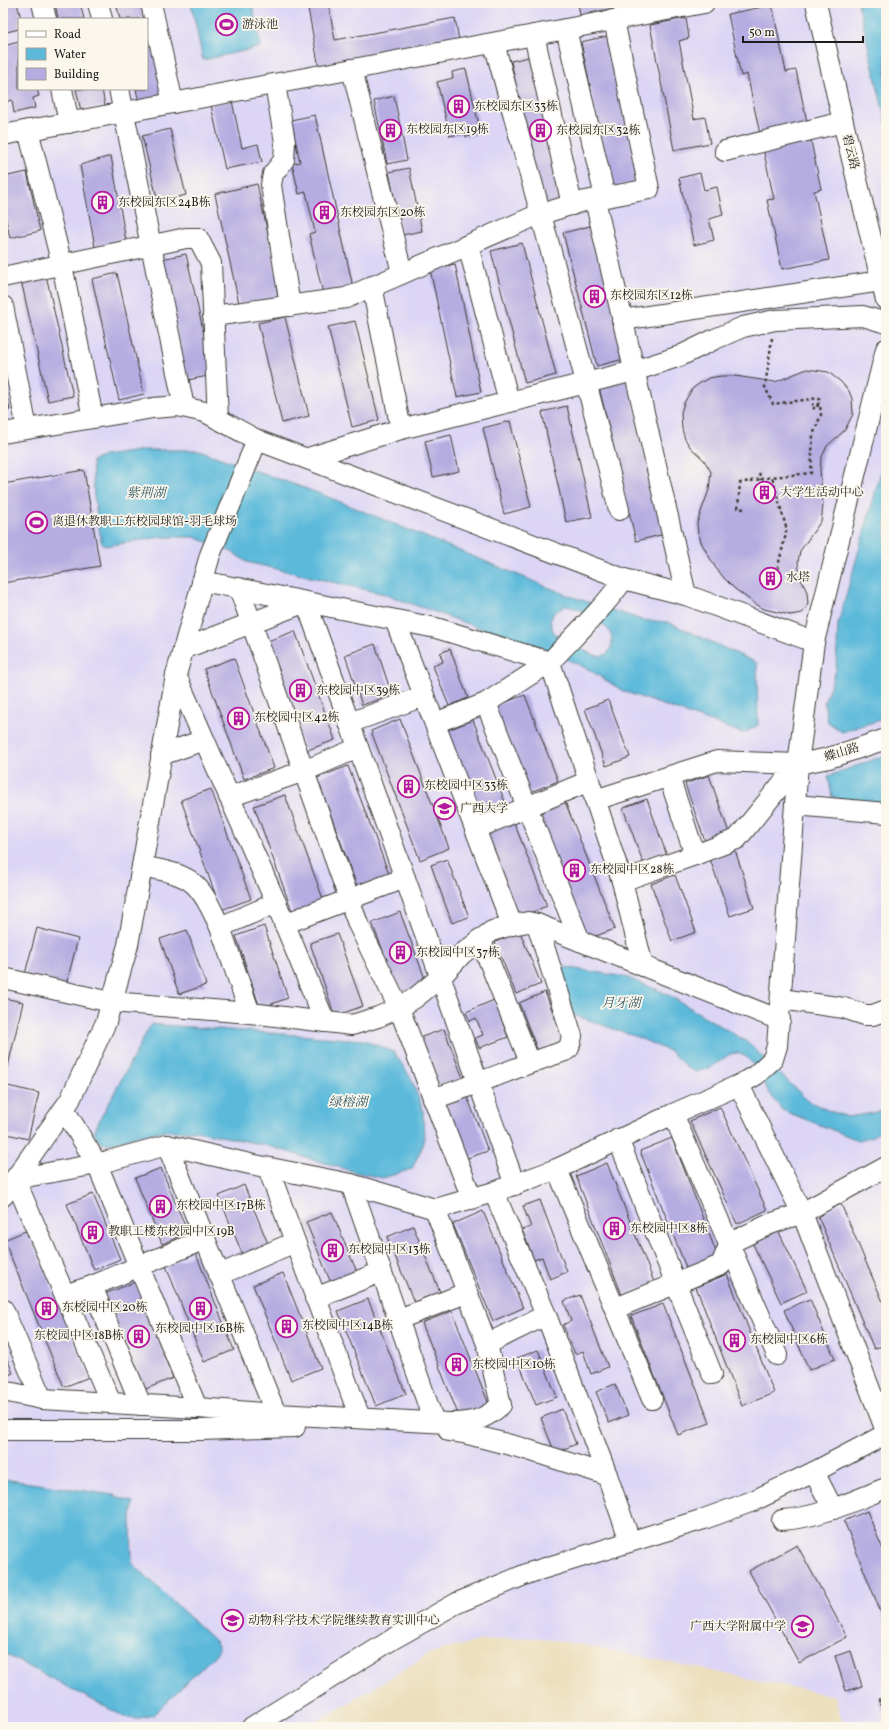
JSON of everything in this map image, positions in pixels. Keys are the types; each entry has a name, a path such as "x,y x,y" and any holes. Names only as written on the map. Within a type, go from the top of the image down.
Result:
{"street":[{"path":"42,3 46,18"},
{"path":"98,3 102,18"},
{"path":"151,3 173,103"},
{"path":"3,135 704,3"},
{"name":"碧云路","path":"816,3 886,300"},
{"path":"213,316 346,298 540,215 572,205 650,189 614,20"},
{"path":"566,29 600,199 622,320 686,595"},
{"path":"534,35 572,205"},
{"path":"494,42 540,215 587,382 619,510"},
{"path":"352,69 402,273"},
{"path":"274,84 284,142 284,160 273,174 271,185 290,306"},
{"path":"62,90 69,123"},
{"path":"119,90 125,112 184,407"},
{"path":"725,151 843,122"},
{"path":"28,130 62,265 93,418"},
{"path":"3,277 186,238 198,238 211,263 218,419"},
{"path":"468,245 509,402"},
{"path":"622,320 881,281"},
{"path":"372,286 401,429"},
{"path":"3,306 27,429"},
{"path":"308,458 401,429 634,371 680,356 715,339 743,328 775,320 863,316 886,323"},
{"path":"16,1179 97,1164 166,1145 268,1168 351,1184 435,1210 515,1185 557,1169 618,1139 747,1080 773,1059 777,1046 780,1020 798,764 814,642 886,349"},
{"path":"3,433 153,408 178,406 205,412 218,419 253,448 308,458 624,579 686,595 814,642"},
{"path":"3,1196 70,1100 106,1022 128,945 176,675 210,555 253,448"},
{"path":"434,723 486,703 553,659 590,622 624,579"},
{"path":"202,581 436,628 553,659"},
{"path":"239,588 358,924 399,1008 472,1199"},
{"path":"183,650 306,602"},
{"path":"306,602 515,1185"},
{"path":"395,620 512,925"},
{"path":"553,659 589,781 622,881 643,966"},
{"path":"176,675 276,903 325,1022"},
{"path":"349,723 424,696"},
{"path":"486,703 580,941"},
{"name":"蝶山路","path":"595,800 717,762 798,764 829,758 886,739"},
{"path":"162,755 204,740"},
{"path":"229,797 304,771 358,748"},
{"path":"622,881 737,839 798,764"},
{"path":"669,777 695,855"},
{"path":"475,829 589,781"},
{"path":"795,805 886,813"},
{"path":"142,866 179,875 196,886 206,899 220,927 250,1013"},
{"path":"284,924 405,878"},
{"path":"220,927 276,903"},
{"path":"3,978 111,1002 250,1013 352,1025 378,1017 399,1008 415,998 441,977 462,954 492,931 528,922 537,924 780,1020"},
{"path":"433,1099 478,1084 530,1062 565,1051 569,1048 572,1036 537,924"},
{"path":"480,939 530,1062"},
{"path":"781,999 844,1008 865,1015 873,1015 886,1010"},
{"path":"747,1080 802,1213 886,1431"},
{"path":"64,1109 97,1164 197,1408"},
{"path":"673,1114 730,1243 777,1355"},
{"path":"618,1139 712,1374"},
{"path":"166,1145 276,1414"},
{"path":"268,1168 360,1418"},
{"path":"616,1308 676,1285 721,1265 730,1243 770,1224 802,1213 886,1168"},
{"path":"557,1169 616,1308 652,1399"},
{"path":"16,1179 111,1403"},
{"path":"351,1184 434,1422"},
{"path":"494,1192 546,1315 607,1475 630,1541"},
{"path":"3,1391 42,1399 276,1414 467,1423 486,1417 501,1405 487,1344 435,1210"},
{"path":"65,1295 140,1267 205,1239"},
{"path":"220,1275 295,1242"},
{"path":"315,1298 381,1272"},
{"path":"92,1286 140,1405"},
{"path":"399,1319 466,1293"},
{"path":"3,1309 42,1399"},
{"path":"487,1344 546,1315"},
{"path":"3,1430 201,1430 377,1424 464,1432 522,1448 607,1475"},
{"path":"252,1727 393,1639 457,1603 529,1573 704,1519 753,1501 814,1472 886,1434"},
{"path":"814,1472 833,1508"},
{"path":"782,1520 794,1519 833,1508 886,1488"}],"path":[{"path":"775,320 765,386 773,404 819,398 820,402 813,409"},
{"path":"744,509 738,508 740,483 811,472 813,436 822,414 820,405 816,406 812,404"},
{"path":"759,474 761,479"},
{"path":"770,572 765,576 767,582 773,583 777,578 781,578 782,576 778,566 786,534 772,477"}],"shaded area":[{"name":"广西大学","path":"3,3 886,3 886,1727 844,1727 835,1696 580,1644 532,1637 478,1641 430,1653 309,1727 3,1727"}],"water":[{"name":"游泳池","path":"191,3 252,3 261,47 203,60"},
{"path":"858,3 886,3 886,123"},
{"name":"紫荆湖","path":"144,450 199,450 321,494 567,595 642,620 668,622 757,663 758,725 744,733 731,729 623,691 588,669 536,645 499,635 384,594 247,562 232,552 194,537 162,537 105,546 101,541 94,496 92,461 104,456","holes":["565,606 576,608 589,615 606,627 612,640 612,645 608,653 600,656 595,655 585,651 554,633 550,621 554,613"]},
{"path":"886,454 886,718 842,732 828,722 824,703 836,670 838,624"},
{"path":"886,755 886,802 852,802 832,797 828,776"},
{"name":"月牙湖","path":"551,965 626,977 667,994 747,1042 807,1100 827,1110 848,1117 874,1113 886,1108 886,1128 871,1137 858,1140 782,1110 768,1091 758,1069 745,1056 737,1053 730,1054 710,1068 696,1072 686,1067 671,1052 637,1037 565,1012"},
{"name":"绿榕湖","path":"151,1024 363,1040 394,1052 411,1078 423,1110 424,1143 412,1169 383,1178 355,1172 265,1145 196,1131 166,1131 138,1135 114,1143 102,1144 94,1133"},
{"path":"3,1479 113,1495 133,1502 131,1520 132,1563 215,1641 219,1648 217,1653 153,1715 136,1719 125,1717 3,1653"}],"building":[{"path":"3,3 17,3 21,18 18,18 18,29 3,33"},
{"path":"55,3 80,3 84,18 58,18"},
{"path":"116,3 147,3 169,97 139,103 136,90 148,90 148,18 120,18"},
{"path":"307,3 328,3 335,40 455,18 460,46 320,73"},
{"path":"578,3 632,3 632,4 580,15"},
{"path":"772,5 786,72 796,70 821,189 814,191 829,260 782,269 767,200 774,199 747,74 741,76 728,14"},
{"path":"686,18 689,38 679,41 694,119 705,117 710,143 674,150 650,25"},
{"path":"608,36 639,181 611,187 581,42"},
{"path":"18,42 18,90 37,90 39,96 33,98 35,108 14,113 12,100 5,102 3,94 9,92 6,79 3,79 3,46"},
{"name":"东校园东区32栋","path":"538,55 569,200 541,206 511,61"},
{"name":"东校园东区33栋","path":"466,69 481,134 466,137 465,133 450,136 437,82 453,78 452,72"},
{"path":"76,90 102,90 105,106 81,111"},
{"name":"东校园东区19栋","path":"394,96 407,160 387,164 374,101"},
{"path":"232,101 242,148 258,144 262,162 225,169 211,105"},
{"name":"东校园东区20栋","path":"315,115 353,287 323,294 309,234 315,232 306,192 299,194 292,164 300,162 291,120"},
{"path":"170,129 186,195 158,202 142,136"},
{"name":"东校园东区24B栋","path":"111,156 126,241 95,247 80,165"},
{"path":"409,168 422,231 402,235 389,172"},
{"path":"27,172 40,231 10,238 3,206 3,177"},
{"path":"700,173 704,190 717,187 723,215 709,219 714,240 694,245 679,178"},
{"path":"257,184 282,298 240,308 215,194"},
{"name":"东校园东区12栋","path":"594,225 624,359 597,366 563,233"},
{"path":"522,243 556,375 525,383 491,251"},
{"path":"186,254 213,375 188,380 161,259"},
{"path":"455,264 481,392 457,397 430,269"},
{"path":"117,273 144,394 119,400 92,279"},
{"path":"46,275 73,396 48,401 21,280"},
{"path":"285,317 309,416 282,423 258,323"},
{"path":"355,321 379,420 352,427 328,327"},
{"name":"大学生活动中心","path":"807,369 828,372 840,381 849,391 852,399 853,414 845,430 827,446 821,459 820,469 823,504 821,521 800,551 798,562 800,577 807,592 808,604 802,613 790,615 764,609 754,603 735,589 715,567 702,544 698,533 697,523 709,490 711,472 704,460 691,448 685,439 682,429 681,413 684,403 692,389 709,378 735,376 775,382","holes":["767,570 774,571 778,575 778,582 773,586 767,585 763,581 763,575"]},
{"path":"628,380 665,534 636,541 599,387"},
{"path":"3,381 10,410 3,412"},
{"path":"567,406 592,517 566,522 542,412"},
{"path":"510,421 531,507 504,514 483,428"},
{"path":"451,435 459,471 433,477 425,441"},
{"path":"84,470 100,566 3,583 3,484"},
{"name":"水塔","path":"770,571 775,573 777,578 775,583 770,585 765,583 763,578 765,573"},
{"name":"东校园中区39栋","path":"295,631 335,740 305,751 265,642"},
{"path":"375,644 392,695 362,705 345,655"},
{"path":"450,649 468,698 449,706 433,666 443,662 440,653"},
{"name":"东校园中区42栋","path":"234,658 274,768 244,779 204,669"},
{"path":"525,695 558,781 528,793 495,706"},
{"path":"608,700 630,757 606,766 585,709"},
{"name":"东校园中区33栋","path":"400,719 449,848 420,860 371,731"},
{"path":"473,720 507,807 477,818 443,732"},
{"path":"348,766 392,882 360,894 317,778"},
{"path":"709,775 729,833 705,841 685,784"},
{"path":"211,789 251,899 221,910 181,800"},
{"path":"285,795 326,907 295,919 254,806"},
{"name":"东校园中区28栋","path":"564,799 615,929 585,940 535,810"},
{"path":"647,799 667,856 644,865 623,808"},
{"path":"513,820 547,906 517,918 483,832"},
{"path":"735,850 754,908 730,916 710,859"},
{"path":"447,859 469,917 452,923 431,865"},
{"path":"675,875 696,932 672,941 651,884"},
{"name":"东校园中区37栋","path":"400,912 427,984 400,994 372,923"},
{"path":"264,926 288,998 260,1008 236,936"},
{"path":"37,928 78,939 65,989 24,978"},
{"path":"187,930 206,985 179,994 160,939"},
{"path":"520,932 541,984 516,994 495,942"},
{"path":"337,934 363,1006 335,1016 310,943"},
{"path":"545,992 565,1043 539,1054 519,1003"},
{"path":"3,998 23,1002 8,1066 3,1065"},
{"path":"494,1000 508,1037 479,1048 475,1038 483,1035 476,1018 470,1021 466,1012"},
{"path":"444,1029 463,1078 438,1087 419,1038"},
{"path":"3,1085 39,1093 28,1139 3,1133"},
{"path":"467,1096 488,1151 462,1160 442,1105"},
{"path":"720,1107 767,1210 737,1224 690,1121"},
{"path":"672,1138 718,1257 687,1270 640,1151"},
{"name":"东校园中区8栋","path":"607,1163 654,1282 622,1295 576,1176"},
{"name":"东校园中区17B栋","path":"161,1168 188,1233 162,1244 135,1178"},
{"path":"244,1185 271,1251 245,1261 219,1196"},
{"name":"教职工楼东校园中区19B","path":"93,1194 120,1259 94,1270 67,1204"},
{"path":"540,1200 567,1272 550,1279 542,1257 534,1260 522,1230 531,1227 523,1206"},
{"path":"841,1204 886,1309 886,1344 874,1349 817,1214"},
{"path":"483,1211 523,1308 493,1321 453,1224"},
{"name":"东校园中区13栋","path":"332,1212 359,1277 333,1288 306,1222"},
{"path":"413,1226 440,1292 414,1302 387,1237"},
{"name":"东校园中区20栋","path":"28,1230 89,1377 64,1387 4,1240"},
{"path":"778,1230 807,1291 781,1303 752,1242"},
{"name":"东校园中区16B栋","path":"196,1254 234,1350 204,1362 166,1266"},
{"name":"东校园中区14B栋","path":"283,1273 321,1368 291,1380 253,1285"},
{"name":"东校园中区6栋","path":"727,1274 774,1393 742,1406 696,1287"},
{"name":"东校园中区18B栋","path":"135,1282 173,1378 143,1390 105,1294"},
{"path":"580,1295 608,1367 591,1374 583,1351 575,1354 563,1325 571,1321 564,1301"},
{"path":"368,1299 406,1394 376,1406 338,1311"},
{"path":"810,1299 835,1359 809,1370 784,1310"},
{"path":"663,1304 710,1423 678,1435 631,1316"},
{"name":"东校园中区10栋","path":"452,1311 490,1407 460,1419 422,1323"},
{"path":"3,1349 13,1373 3,1378"},
{"path":"538,1350 557,1397 536,1405 517,1358"},
{"path":"615,1384 628,1415 609,1423 596,1392"},
{"path":"562,1409 576,1444 555,1453 541,1418"},
{"path":"867,1511 886,1557 886,1625 844,1521"},
{"path":"797,1545 847,1637 799,1663 749,1571"},
{"path":"851,1651 862,1686 846,1691 835,1656"},
{"path":"886,1697 886,1721 879,1699"}],"place":[{"name":"游泳池","path":"226,25"},
{"name":"东校园东区33栋","path":"459,107"},
{"name":"东校园东区19栋","path":"391,130"},
{"name":"东校园东区32栋","path":"540,131"},
{"name":"东校园东区24B栋","path":"103,203"},
{"name":"东校园东区20栋","path":"324,213"},
{"name":"东校园东区12栋","path":"595,296"},
{"name":"大学生活动中心","path":"765,493"},
{"name":"离退休教职工东校园球馆-羽毛球场","path":"36,522"},
{"name":"水塔","path":"770,578"},
{"name":"东校园中区39栋","path":"300,691"},
{"name":"东校园中区42栋","path":"239,718"},
{"name":"东校园中区33栋","path":"409,786"},
{"name":"广西大学","path":"444,809"},
{"name":"东校园中区28栋","path":"575,870"},
{"name":"东校园中区37栋","path":"400,953"},
{"name":"东校园中区17B栋","path":"161,1206"},
{"name":"东校园中区8栋","path":"615,1229"},
{"name":"教职工楼东校园中区19B","path":"93,1232"},
{"name":"东校园中区13栋","path":"332,1250"},
{"name":"东校园中区20栋","path":"46,1308"},
{"name":"东校园中区16B栋","path":"200,1308"},
{"name":"东校园中区14B栋","path":"287,1326"},
{"name":"东校园中区18B栋","path":"139,1336"},
{"name":"东校园中区6栋","path":"734,1340"},
{"name":"东校园中区10栋","path":"456,1365"},
{"name":"动物科学技术学院继续教育实训中心","path":"232,1621"},
{"name":"广西大学附属中学","path":"802,1627"}]}
